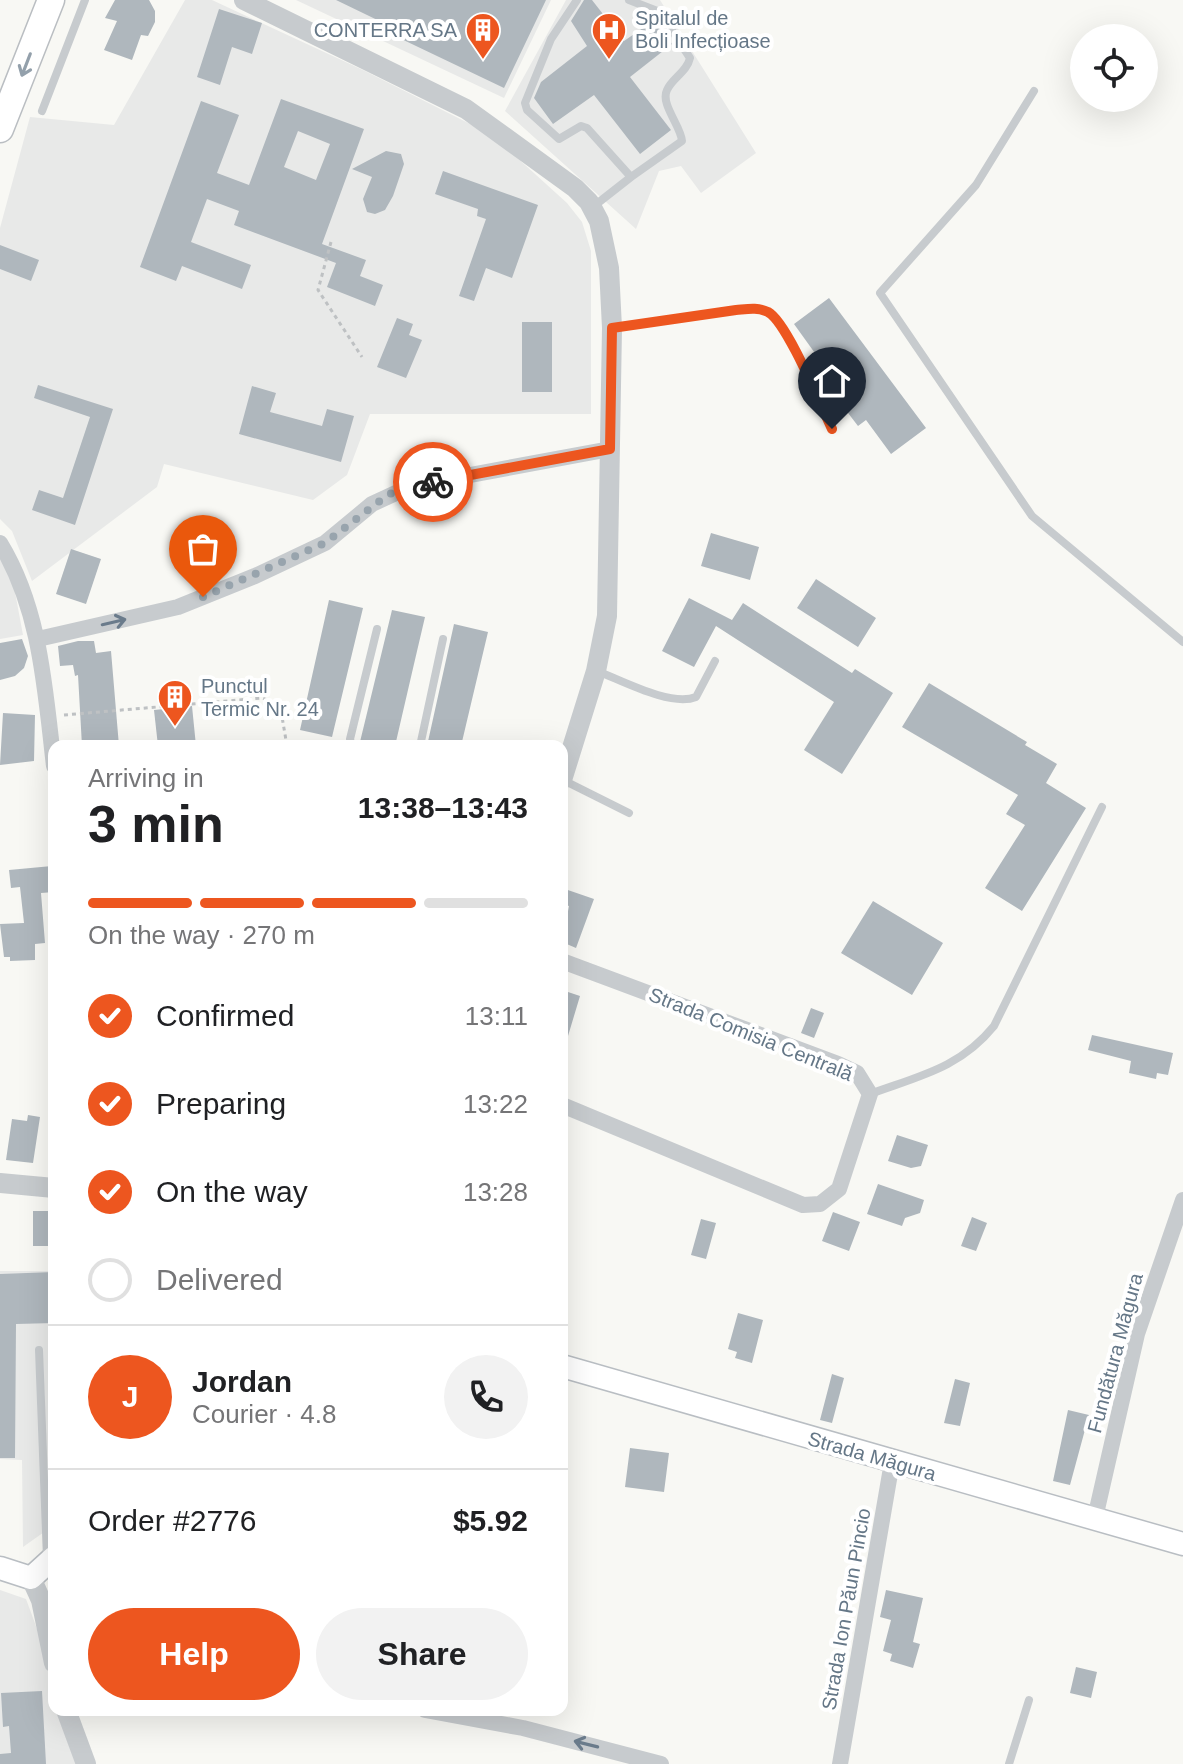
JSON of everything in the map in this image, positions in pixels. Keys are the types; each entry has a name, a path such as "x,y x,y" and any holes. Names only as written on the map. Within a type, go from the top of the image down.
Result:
{"main road":[{"path":"0,129 51,0"},
{"name":"Strada Măgura","path":"568,1368 1183,1544"},
{"path":"0,1568 44,1566"}],"street":[{"path":"244,0 466,109 553,170 575,188 592,208 605,240 612,328 607,616 596,671 568,761"},
{"path":"38,639 178,607 255,576 325,543 372,504 411,486 610,449"},
{"path":"0,543 11,562 38,639 51,740"},
{"name":"Strada Comisia Centrală","path":"568,963 838,1064 857,1073 870,1094 839,1189 820,1204 803,1205 568,1107"},
{"path":"0,1183 48,1187"},
{"name":"Fundătura Măgura","path":"1095,1518 1137,1334 1183,1200"},
{"name":"Strada Ion Păun Pincio","path":"840,1764 892,1462"},
{"path":"44,1566 41,1600 48,1634"},
{"path":"68,1716 86,1764"},
{"path":"458,1716 523,1728 661,1764"}],"lane":[{"path":"42,111 85,0"},
{"path":"577,0 551,39 525,103 527,110 559,139 581,126 587,128 631,177"},
{"path":"592,208 682,141 665,97 690,58 660,12 629,0"},
{"path":"1034,91 976,185 880,293 1032,516 1183,642"},
{"path":"612,328 755,308 771,314 786,334 832,429"},
{"path":"350,740 377,629"},
{"path":"421,740 443,639"},
{"path":"596,671 672,699 686,701 696,697 715,661"},
{"path":"568,783 629,813"},
{"path":"870,1094 953,1064 977,1047 994,1026 1102,807"},
{"path":"39,1350 44,1566"},
{"path":"1009,1764 1029,1700"}],"path":[{"path":"331,242 318,290 362,357"},
{"path":"48,717 262,698 280,705 286,740"}],"shaded area":[{"path":"185,0 212,0 363,70 492,135 567,203 582,222 591,251 591,414 370,414 347,475 313,500 164,464 157,487 32,581 12,531 0,519 0,228 30,117 114,125"},
{"name":"CONTERRA SA","path":"296,0 551,0 504,98"},
{"path":"566,0 660,0 756,153 701,193 681,166 659,171 636,229 505,111"},
{"path":"0,549 10,565 23,635 0,639"},
{"path":"0,1271 48,1271 48,1529 23,1547 22,1460 0,1459"},
{"path":"0,1590 26,1599 48,1659 48,1716 69,1716 87,1764 0,1764"}],"building":[{"path":"115,0 149,0 155,11 155,22 148,36 141,35 132,60 104,50 117,21 105,18"},
{"name":"CONTERRA SA","path":"336,0 546,0 504,88 393,35 396,29"},
{"name":"Spitalul de Boli Infecțioase","path":"584,0 592,0 624,41 656,19 672,44 630,77 671,130 640,154 594,95 553,124 534,98 541,82 587,46 571,21"},
{"path":"219,9 262,23 252,54 232,47 220,85 197,77"},
{"path":"281,99 364,129 322,244 366,260 360,276 383,285 375,306 327,287 336,263 234,225 239,211 207,199 191,242 251,265 242,289 182,266 176,281 140,267 201,101 239,115 217,173 249,185","holes":["298,131 330,144 316,180 284,167"]},
{"path":"386,151 401,154 404,164 385,210 375,214 367,212 363,199 372,177 352,169"},
{"path":"443,171 538,205 512,278 486,268 474,301 459,296 486,219 477,216 478,209 435,194"},
{"path":"0,245 39,260 31,281 0,269"},
{"path":"829,298 926,428 891,454 866,420 858,426 809,362 817,356 794,324"},
{"path":"397,318 413,324 409,335 422,340 406,378 377,367"},
{"path":"522,322 552,322 552,392 522,392"},
{"path":"38,385 113,409 75,525 32,510 39,490 63,498 90,417 34,398"},
{"path":"252,386 276,393 270,412 322,426 327,409 354,416 341,462 239,434"},
{"path":"711,533 759,547 750,580 701,566"},
{"path":"71,549 101,559 86,604 56,594"},
{"path":"816,579 876,618 858,647 797,608"},
{"path":"689,598 732,620 743,603 852,673 855,669 893,693 842,774 804,750 834,702 716,626 694,667 662,651"},
{"path":"329,600 363,608 332,737 300,730"},
{"path":"392,610 425,617 396,740 360,740"},
{"path":"454,624 488,632 462,740 428,740"},
{"path":"22,639 28,656 24,668 15,676 0,680 0,643"},
{"path":"94,641 96,653 111,651 118,740 82,740 78,675 75,676 73,665 60,666 58,646"},
{"path":"929,683 1027,742 1025,745 1057,764 1046,783 1086,808 1022,911 985,888 1025,825 1006,814 1018,795 902,727"},
{"name":"Punctul Termic Nr. 24","path":"192,706 195,740 157,740 154,710"},
{"path":"3,713 35,715 34,761 0,765"},
{"path":"48,866 48,892 41,893 45,943 35,944 35,960 10,961 10,957 4,957 0,924 24,923 20,887 11,888 9,870"},
{"path":"568,890 594,899 576,948 568,945"},
{"path":"873,901 943,943 912,995 841,953"},
{"path":"568,992 580,996 568,1036"},
{"path":"811,1008 824,1013 814,1038 801,1033"},
{"path":"1092,1035 1173,1053 1168,1075 1157,1073 1156,1079 1129,1073 1131,1061 1088,1050"},
{"path":"28,1115 40,1117 33,1163 6,1160 12,1119 27,1121"},
{"path":"897,1135 928,1145 921,1166 911,1168 888,1161"},
{"path":"878,1184 924,1200 920,1213 905,1218 902,1226 867,1214"},
{"path":"33,1211 48,1211 48,1246 33,1246"},
{"path":"833,1212 860,1222 849,1251 822,1241"},
{"path":"972,1217 987,1223 976,1251 961,1246"},
{"path":"701,1219 716,1223 706,1259 691,1255"},
{"path":"48,1272 48,1323 16,1324 15,1458 0,1458 0,1274"},
{"path":"738,1313 763,1320 752,1363 735,1358 737,1352 728,1349"},
{"path":"832,1374 844,1378 832,1423 820,1420"},
{"path":"955,1379 970,1383 960,1426 944,1423"},
{"path":"1068,1410 1089,1415 1070,1485 1053,1481"},
{"path":"630,1448 669,1453 664,1492 625,1487"},
{"path":"886,1590 923,1598 913,1642 920,1644 913,1668 890,1661 892,1654 883,1651 891,1620 880,1617"},
{"path":"1076,1667 1097,1672 1091,1698 1070,1693"},
{"path":"42,1691 46,1764 0,1764 0,1754 11,1753 9,1726 3,1727 1,1693"}],"way so far":[{"path":"203,597 325,543 389,494 433,482"}],"place":[{"name":"CONTERRA SA","path":"483,61"},
{"name":"Spitalul de Boli Infecțioase","path":"609,61"},
{"name":"Punctul Termic Nr. 24","path":"175,728"}],"route":[{"path":"433,482 610,449 612,328 736,310 755,308 771,314 786,334 832,429"}]}
